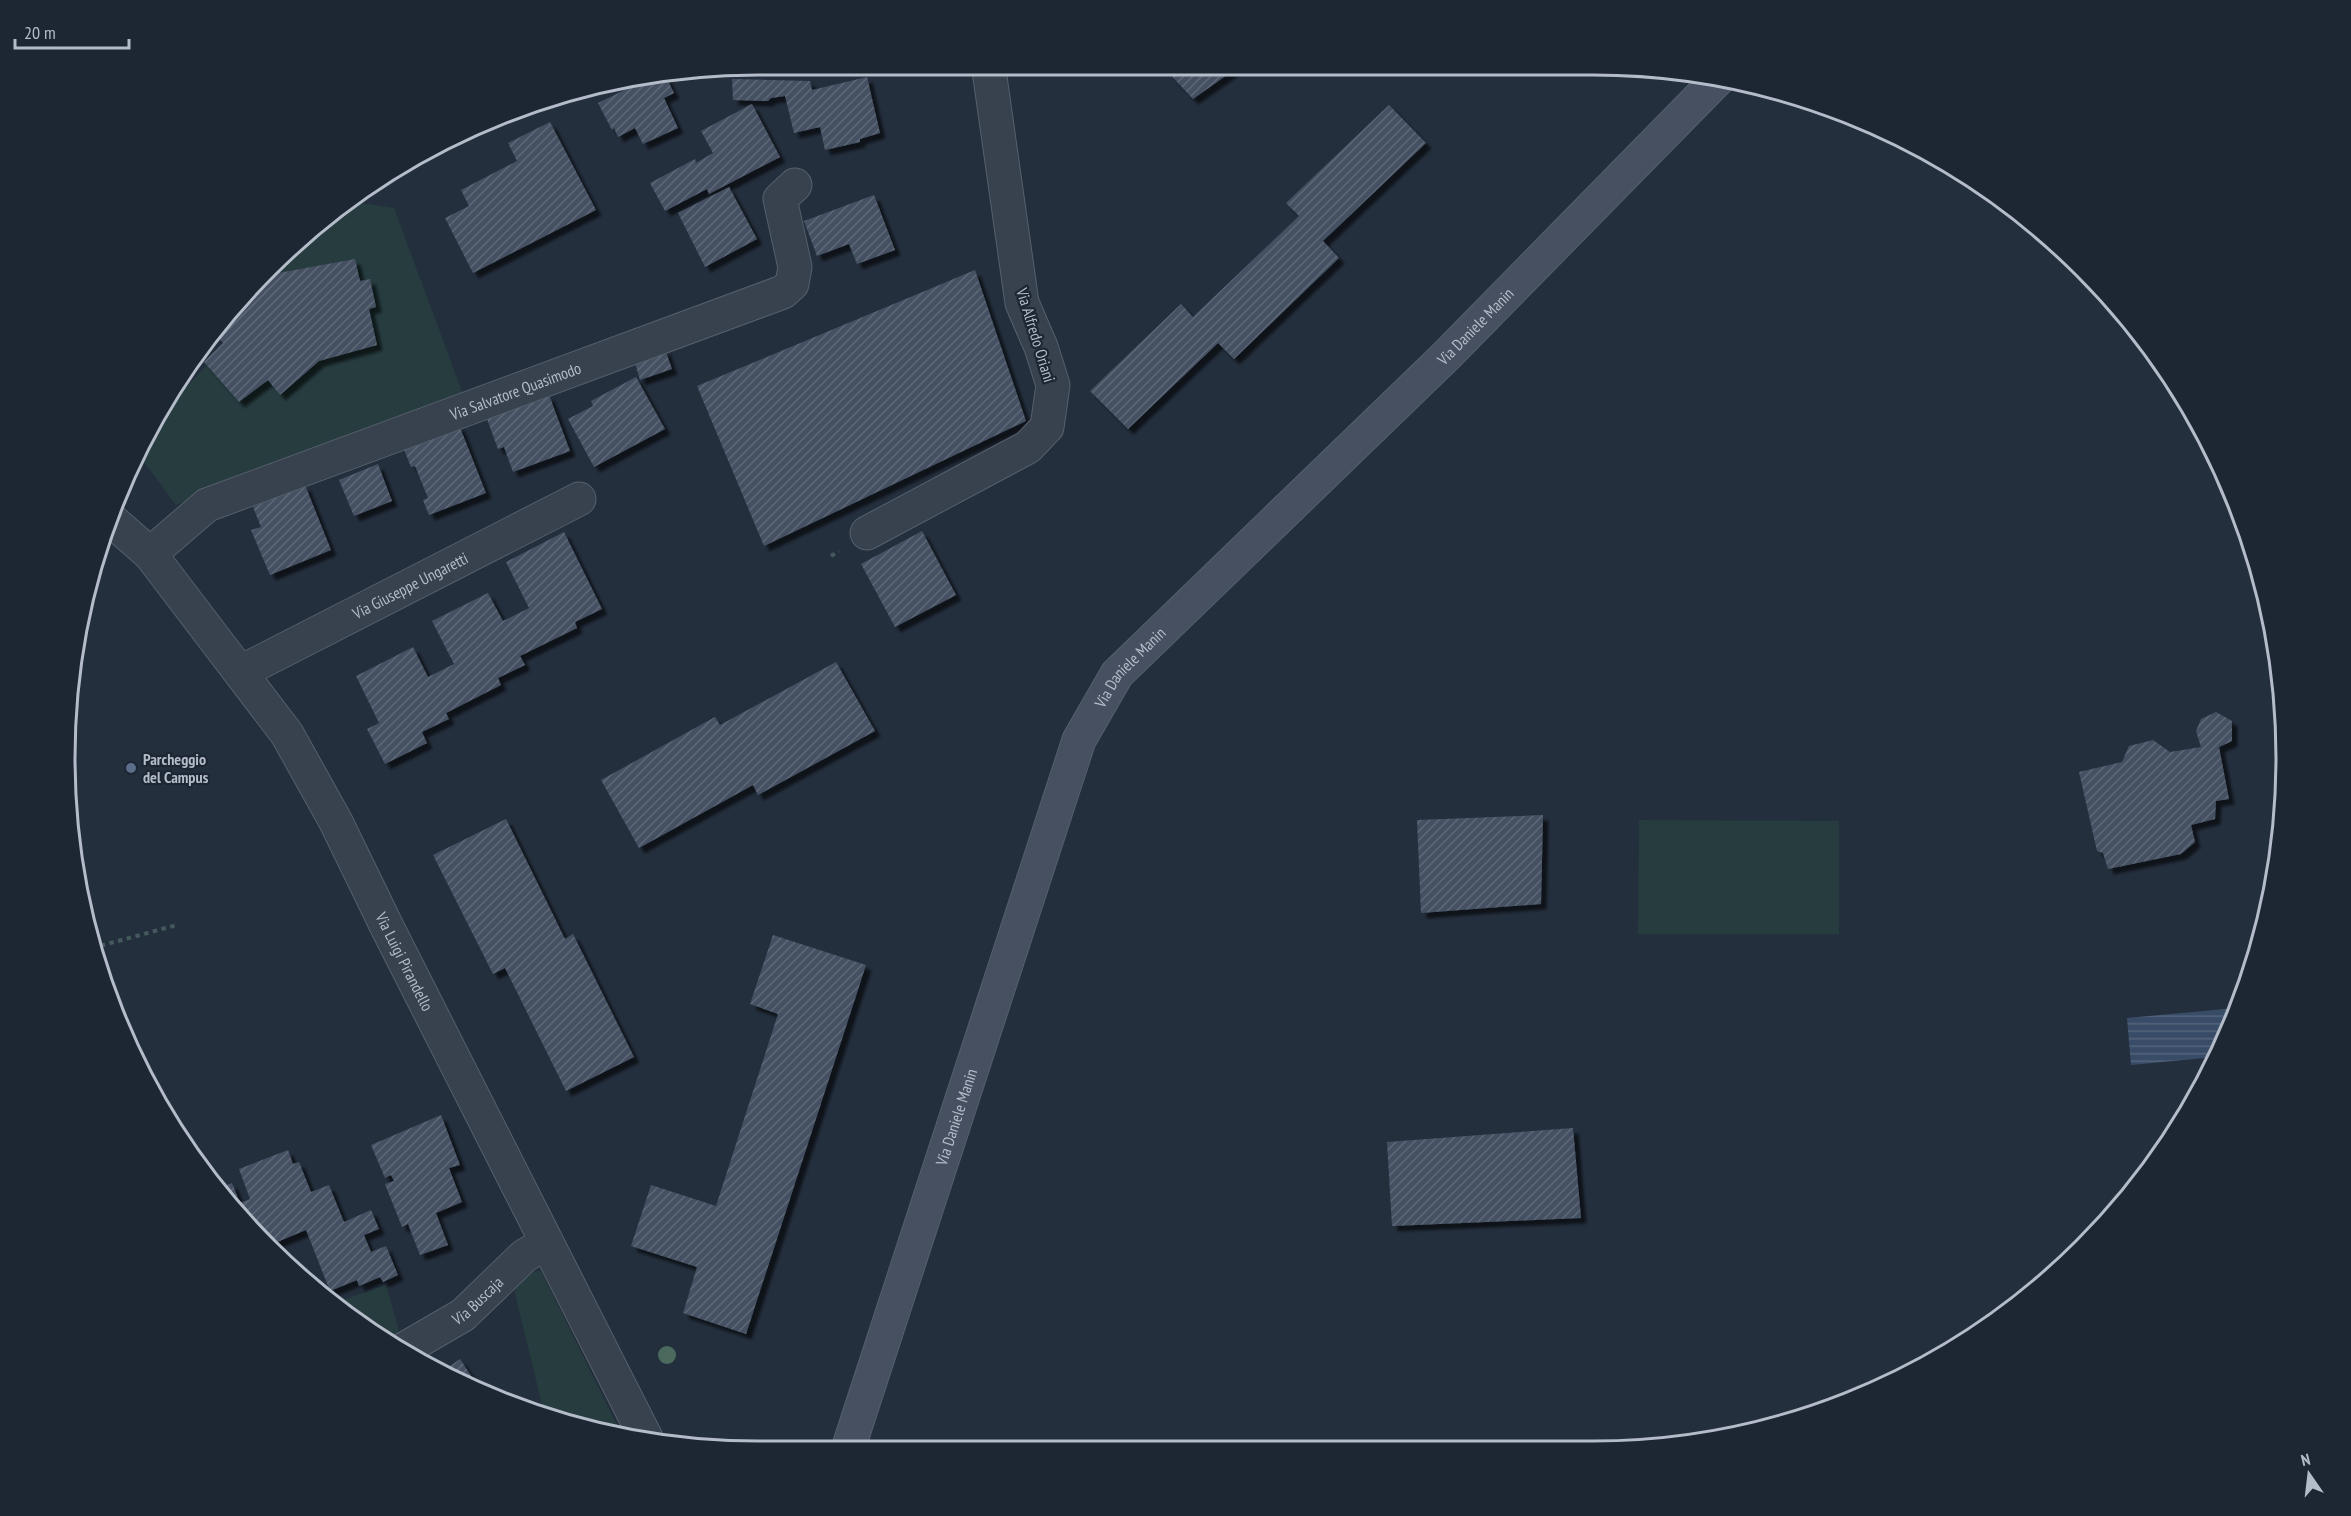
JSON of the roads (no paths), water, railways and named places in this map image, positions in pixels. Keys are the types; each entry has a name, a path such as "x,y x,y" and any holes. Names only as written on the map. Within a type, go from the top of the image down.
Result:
{"main road":[{"name":"Via Daniele Manin","path":"851,1441 1079,740 1118,674 1446,356 1711,86"}],"street":[{"name":"Via Alfredo Oriani","path":"867,533 1028,447 1047,427 1053,385 1041,347 1022,303 990,75"},
{"name":"Via Salvatore Quasimodo","path":"150,554 207,505 783,292 792,284 795,267 780,199 795,186"},
{"name":"Via Giuseppe Ungaretti","path":"241,672 579,499"},
{"name":"Via Luigi Pirandello","path":"116,524 150,554 287,734 336,822 546,1244 642,1431"},
{"name":"Via Buscaja","path":"410,1346 463,1315 524,1256 546,1244"}],"water":[{"path":"2228,1009 2207,1058 2131,1065 2127,1018"}],"place":[{"name":"Parcheggio del Campus","path":"131,768"}]}
